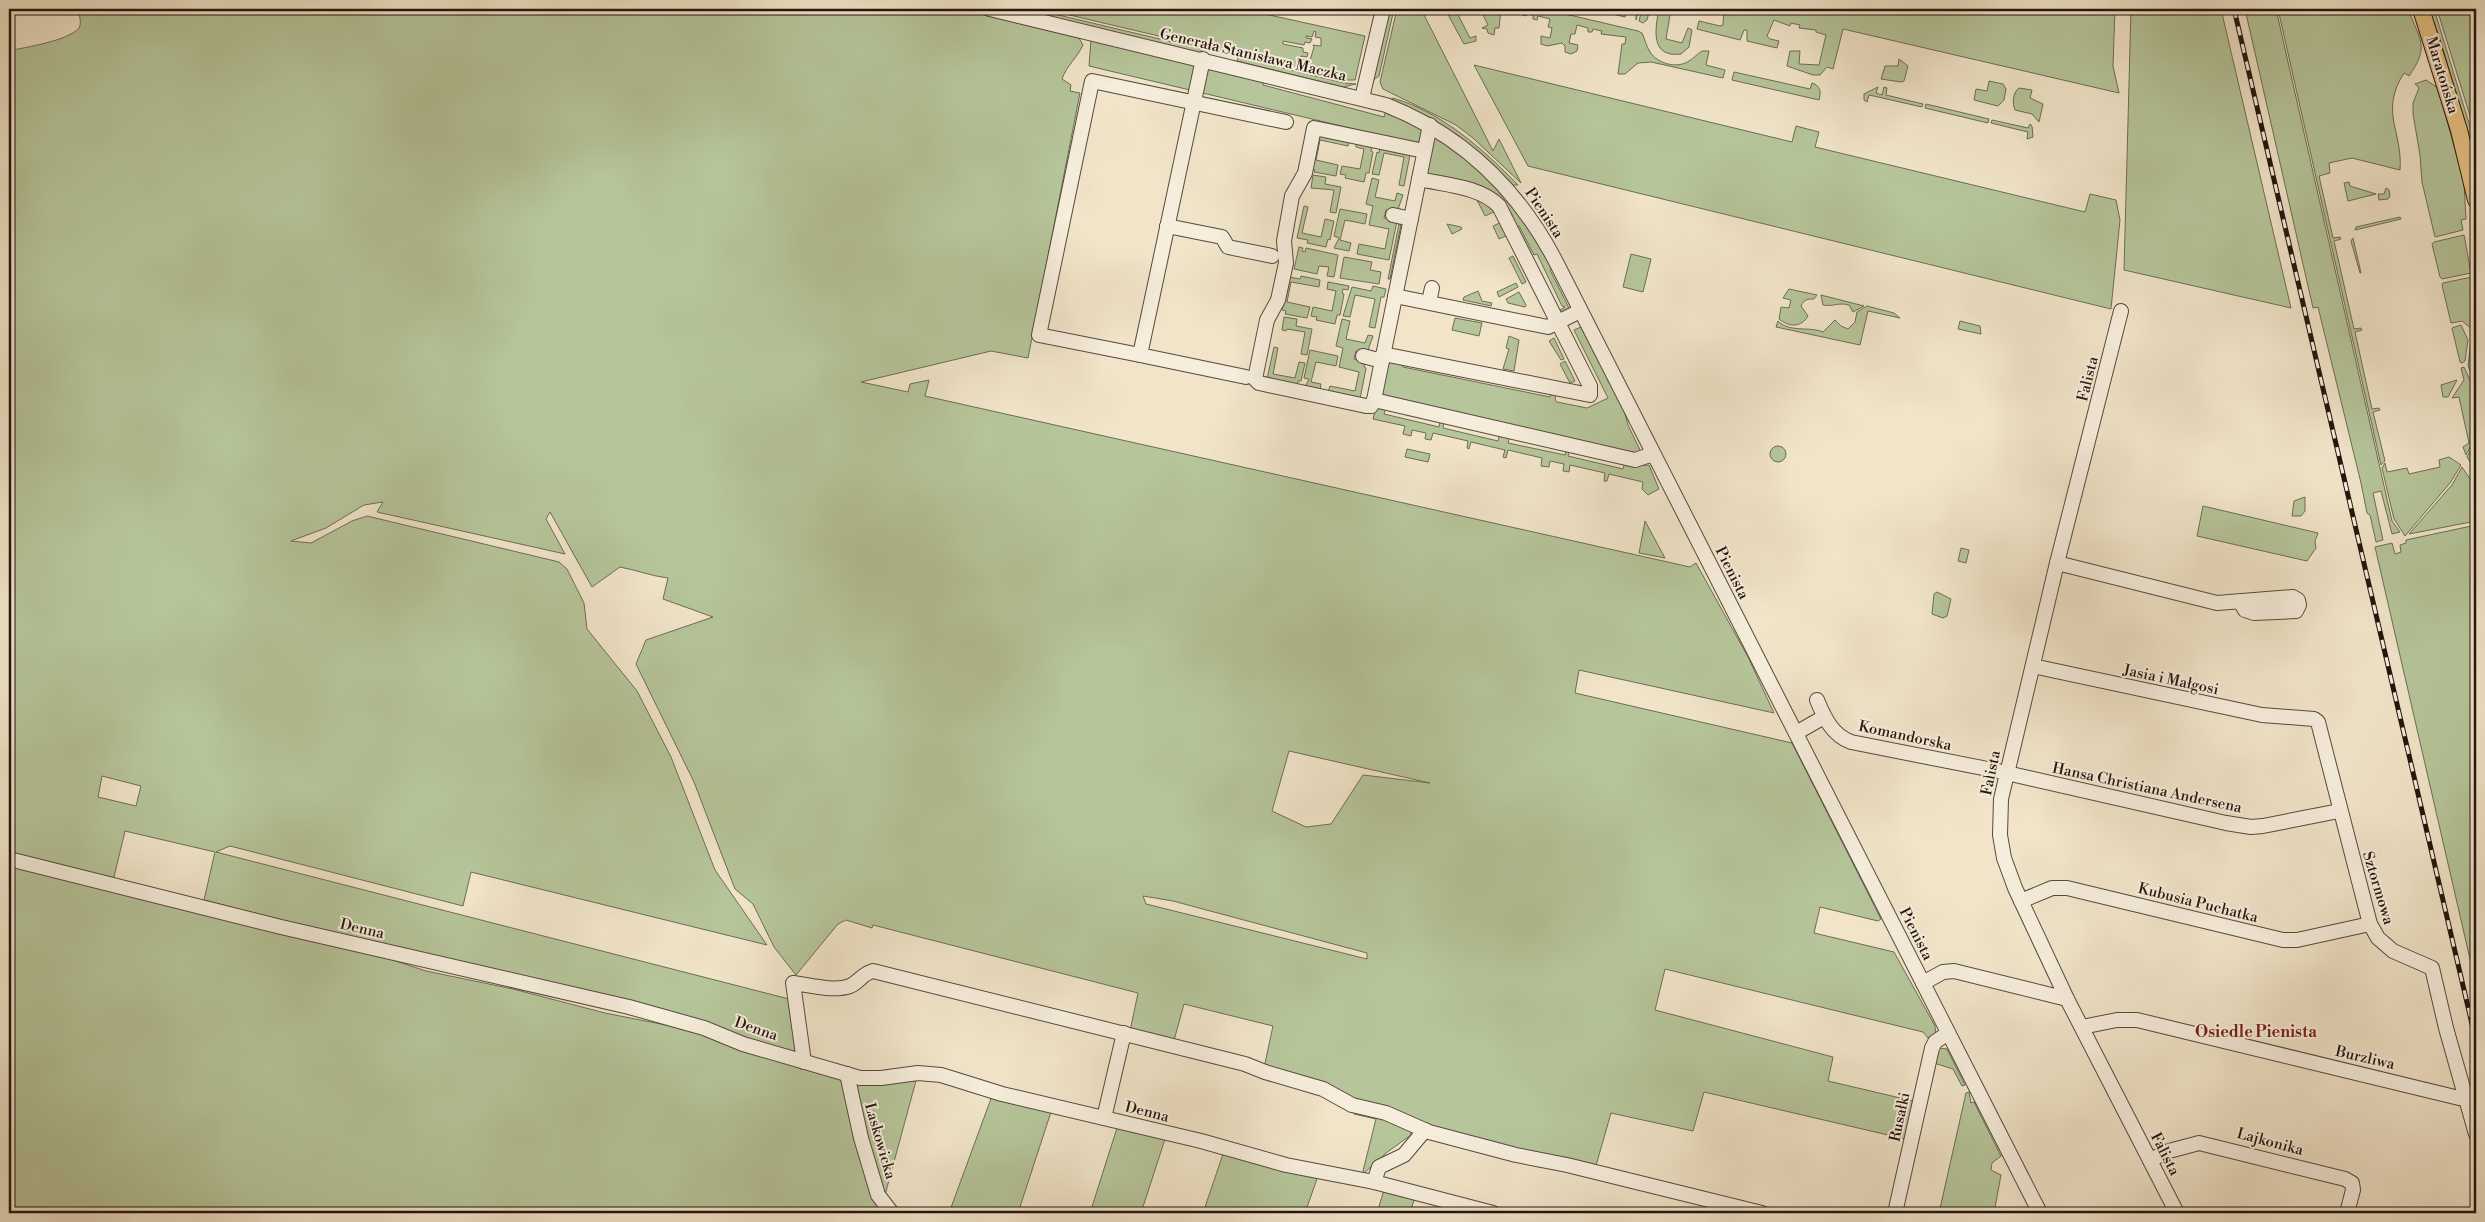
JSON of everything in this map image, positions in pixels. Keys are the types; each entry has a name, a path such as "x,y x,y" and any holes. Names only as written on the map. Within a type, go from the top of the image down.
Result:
{"main road":[{"name":"Maratońska","path":"2421,9 2459,130 2476,200"}],"street":[{"name":"Generała Stanisława Maczka","path":"990,9 1362,98"},
{"path":"1362,98 1383,9"},
{"path":"1140,356 1203,59"},
{"path":"1246,377 1039,335 1092,82 1286,122"},
{"name":"Pienista","path":"1362,98 1403,112 1430,125 1477,158 1513,195 1542,236 2040,1213"},
{"path":"1424,151 1314,128 1305,173 1292,196 1284,241 1286,263 1278,300 1267,320 1254,379 1259,383 1372,406 1430,125"},
{"path":"1363,356 1382,357 1584,398 1590,386 1499,206 1487,196 1475,191 1419,178"},
{"path":"1393,215 1410,219"},
{"path":"1167,226 1222,237 1228,247 1272,256"},
{"path":"1429,302 1432,288"},
{"path":"1395,296 1545,327 1580,311"},
{"name":"Falista","path":"2121,312 2057,563 2007,774 2002,799 2000,835 2006,864 2021,901 2067,999 2177,1213"},
{"path":"1374,400 1635,460 1654,454"},
{"path":"2057,563 2209,601 2292,597 2298,600"},
{"name":"Jasia i Małgosi","path":"2033,666 2262,715 2303,718"},
{"name":"Komandorska","path":"1817,700 1824,717 1835,733 1851,742 2007,774"},
{"path":"1796,734 1824,717"},
{"name":"Sztormowa","path":"2303,718 2314,719 2318,722 2339,811 2370,924 2378,938 2393,951 2432,968 2476,1134"},
{"name":"Hansa Christiana Andersena","path":"2007,774 2239,826 2263,826 2339,811"},
{"name":"Denna","path":"9,859 251,920 629,1007 704,1028 744,1044 860,1078 881,1078 918,1073 941,1075 1002,1094 1201,1141 1286,1165 1374,1182 1494,1213"},
{"name":"Kubusia Puchatka","path":"2021,901 2052,888 2066,888 2289,940 2370,924"},
{"path":"804,1062 793,983 850,986 863,975 873,971 1221,1058 1323,1089 1352,1105 1386,1113 1425,1130 1516,1155 1567,1165 1762,1213"},
{"path":"1923,983 1943,972 1954,971 2067,999"},
{"name":"Burzliwa","path":"2082,1028 2117,1020 2137,1020 2459,1098 2465,1097"},
{"path":"1104,1118 1124,1033"},
{"name":"Rusałki","path":"1895,1213 1932,1048 1935,1042 1948,1033"},
{"name":"Laskowicka","path":"847,1074 861,1138 878,1195 892,1213"},
{"path":"1374,1182 1379,1167 1404,1155 1425,1130"},
{"name":"Lajkonika","path":"2150,1160 2169,1151 2200,1143 2345,1179 2352,1183 2353,1190 2347,1213"}],"green space":[{"path":"78,9 959,9 1079,38 1083,45 1062,79 1071,85 1070,91 1080,93 1028,358 991,351 861,382 908,392 910,384 929,380 925,396 1690,567 1696,563 1748,657 1774,713 1579,670 1575,693 1792,743 1881,919 1878,921 1820,907 1814,933 1894,952 1935,1026 1936,1036 1928,1038 1923,1032 1665,969 1655,1010 1833,1057 1828,1081 1913,1101 1905,1139 1704,1092 1693,1131 1611,1113 1593,1176 1410,1129 1411,1135 1386,1153 1362,1175 1376,1119 1354,1114 1358,1104 1264,1068 1273,1026 1184,1004 1173,1044 1130,1031 1138,993 873,925 872,928 846,920 838,924 796,975 774,947 753,904 735,889 694,782 636,664 646,640 713,617 663,599 668,578 620,567 592,587 550,512 546,519 565,554 377,512 383,502 364,505 326,528 291,541 311,543 352,521 367,516 559,562 567,569 584,603 587,629 637,691 671,757 715,870 767,945 471,872 463,906 230,846 216,852 789,999 799,1052 794,1054 204,900 215,852 125,831 113,881 9,855 9,51 46,43 74,33 80,26","holes":["1289,751 1430,783 1363,775 1331,824 1306,827 1272,811","102,776 141,786 136,806 98,797","1143,896 1173,901 1367,953 1367,959 1146,904"]},
{"path":"1015,9 1033,9 1202,49 1201,53"},
{"path":"1044,9 1242,9 1365,36 1355,80 1343,80 1307,71 1313,45 1321,46 1321,38 1315,37 1316,32 1314,31 1312,37 1306,36 1306,38 1312,39 1310,43 1305,42 1304,45 1283,41 1283,44 1303,48 1303,52 1308,53 1307,57 1301,56 1301,59 1306,60 1303,70"},
{"path":"1389,9 1394,9 1379,76 1373,80"},
{"path":"1397,9 1421,9 1493,151 1499,139 1521,183 1473,138 1456,125 1383,89 1380,82"},
{"path":"1445,9 1455,9 1470,38 1476,36 1476,41 1464,44"},
{"path":"1480,9 1501,9 1499,28 1495,28 1494,35 1488,33 1487,29 1482,28 1488,25"},
{"path":"1503,9 1544,9 1638,31 1642,33 1653,56 1668,64 1679,65 1691,60 1702,51 1709,51 1706,65 1725,70 1723,78 1651,62 1638,63 1625,74 1618,74 1622,44 1625,44 1626,37 1601,34 1602,31 1593,29 1592,32 1588,32 1588,28 1577,25 1575,34 1571,34 1569,43 1578,45 1577,51 1571,54 1565,52 1565,46 1562,43 1547,46 1541,44 1541,36 1550,38 1552,28 1548,27 1550,19 1538,16 1537,20 1533,19 1533,15 1527,14 1526,16"},
{"path":"1609,9 1639,9 1636,20 1636,13 1627,11 1625,17 1608,13"},
{"path":"1642,9 1650,9 1647,20 1643,23 1639,21"},
{"path":"1659,9 1671,9 1666,39 1682,43 1688,28 1692,30 1689,47 1681,54 1671,54 1659,47 1656,25"},
{"path":"1724,9 2115,9 2113,66 2119,93 1843,29 1833,69 1827,67 1820,75 1813,75 1787,66 1790,51 1800,51 1799,64 1819,65 1826,35 1816,32 1816,30 1799,28 1800,25 1791,23 1790,26 1774,20 1767,36 1770,39 1779,41 1777,48 1747,41 1747,30 1744,30 1740,40 1697,29 1699,21 1723,25"},
{"path":"2131,9 2221,9 2291,308 2124,270"},
{"path":"2245,9 2276,9 2392,521 2400,532 2392,534 2381,491 2373,493 2383,540 2376,542 2370,515 2367,513 2318,307 2313,308"},
{"path":"2278,9 2408,9 2421,43 2421,50 2415,66 2409,76 2404,73 2393,99 2400,170 2352,158 2329,163 2330,173 2319,176 2333,238 2340,237 2341,239 2334,241 2354,329 2361,328 2362,330 2355,332 2372,409 2379,408 2380,410 2373,412 2385,461 2381,465"},
{"path":"2429,9 2434,9 2476,146 2476,162 2441,42"},
{"path":"2437,9 2476,9 2476,117 2473,117 2476,135"},
{"path":"1091,40 1264,80 1263,85 1384,117 1386,111 1422,129 1422,136 1417,144 1089,66"},
{"path":"1238,57 1344,83 1356,84 1343,87 1237,61"},
{"path":"1899,59 1908,66 1904,81 1881,79 1885,66 1898,66"},
{"path":"1474,65 1792,142 1796,126 1819,132 1815,147 2085,212 2090,194 2116,200 2120,220 2111,309 1528,166"},
{"path":"1734,72 1810,89 1812,83 1820,90 1819,100 1732,80"},
{"path":"2426,80 2438,88 2464,183 2466,219 2461,220 2463,230 2435,237 2422,182 2420,155 2413,114 2413,103 2419,88 2415,84"},
{"path":"1989,81 2003,84 2006,89 2004,100 1998,106 1974,100 1976,89 1987,91"},
{"path":"1878,87 1876,93 1882,95 1884,87 1887,88 1886,95 1923,104 1922,107 1869,95 1867,102 1864,100 1864,94"},
{"path":"2019,88 2032,90 2030,98 2043,104 2039,122 2032,114 2015,110 2015,92"},
{"path":"1393,98 1429,113 1461,134 1491,158 1518,185 1512,185 1456,136 1425,117 1390,100"},
{"path":"1926,104 1989,119 1988,123 1925,108"},
{"path":"1992,120 2028,128 2030,124 2033,137 2027,139 2028,132 1991,123"},
{"path":"1318,135 1349,142 1348,146 1320,140 1316,160 1338,165 1336,176 1314,172 1315,170 1311,169"},
{"path":"1436,137 1445,141 1481,171 1505,196 1535,237 1553,268 1550,270 1570,310 1560,314 1557,312 1565,307 1562,306 1537,254 1534,255 1519,226 1515,227 1511,218 1513,216 1500,200 1427,174 1431,139"},
{"path":"1356,143 1372,147 1371,151 1373,152 1369,173 1366,173 1364,182 1345,178 1346,175 1340,174 1342,166 1360,169 1364,149 1356,147"},
{"path":"1380,148 1410,155 1404,186 1399,185 1404,157 1384,153 1379,175 1372,174 1377,152 1379,153"},
{"path":"1313,175 1326,177 1325,184 1341,187 1336,213 1330,212 1334,190 1311,188"},
{"path":"1372,178 1379,180 1375,197 1395,201 1397,193 1403,195 1397,212 1386,210 1384,218 1397,221 1389,260 1357,254 1359,244 1385,249 1389,229 1369,225 1373,206 1366,204"},
{"path":"2349,182 2350,186 2376,194 2348,201 2344,183"},
{"path":"2386,188 2389,190 2390,196 2388,199 2379,200 2378,194 2384,194"},
{"path":"1475,196 1498,210 1485,216"},
{"path":"1304,206 1308,207 1302,233 1321,237 1325,219 1334,221 1330,240 1328,239 1326,247 1307,243 1308,240 1297,238"},
{"path":"1340,209 1367,214 1365,224 1345,220 1340,240 1351,243 1349,251 1334,248 1339,238 1334,236"},
{"path":"2400,217 2401,219 2355,230 2356,227"},
{"path":"1504,221 1510,234 1499,239 1493,226"},
{"path":"1399,224 1401,225 1390,279 1388,279"},
{"path":"1447,224 1461,227 1462,229 1452,234"},
{"path":"2464,235 2471,273 2442,279 2432,244"},
{"path":"2353,238 2361,273 2351,241"},
{"path":"1299,247 1303,248 1302,251 1305,252 1306,248 1338,255 1334,277 1327,276 1329,267 1319,266 1317,274 1294,269"},
{"path":"1631,254 1651,259 1643,292 1623,287"},
{"path":"1513,256 1526,282 1522,284 1509,258"},
{"path":"1344,257 1372,262 1370,270 1381,272 1379,284 1340,278"},
{"path":"1301,276 1320,280 1319,287 1291,282 1287,302 1310,307 1307,318 1285,314 1286,311 1282,310 1289,277 1300,279"},
{"path":"2472,277 2476,304 2476,332 2462,321 2451,323 2442,285 2443,283"},
{"path":"1328,282 1349,286 1348,290 1343,289 1342,293 1344,294 1340,315 1337,315 1335,324 1316,320 1317,317 1311,316 1313,307 1332,311 1336,291 1327,289"},
{"path":"1516,283 1518,287 1499,297 1497,292"},
{"path":"1373,286 1386,289 1384,297 1381,297 1375,328 1369,327 1375,299 1355,295 1350,317 1343,316 1352,287 1371,291"},
{"path":"1789,289 1817,295 1814,299 1803,302 1801,306 1808,316 1802,323 1795,325 1787,324 1779,319 1781,307 1789,308 1791,300 1783,298"},
{"path":"1478,291 1482,301 1492,303 1491,306 1463,300 1464,297"},
{"path":"1519,292 1526,305 1525,307 1508,303 1506,299"},
{"path":"1821,295 1864,306 1853,312 1849,305 1823,305"},
{"path":"1867,306 1894,313 1900,318 1868,311 1860,345 1776,327 1778,321 1788,327 1823,332 1835,320 1841,326 1848,329 1855,322 1857,312"},
{"path":"1284,317 1297,319 1296,326 1312,329 1307,355 1301,354 1305,332 1282,330"},
{"path":"1455,318 1482,323 1479,336 1452,330"},
{"path":"1342,319 1350,321 1346,339 1365,343 1368,335 1373,336 1367,353 1356,351 1354,359 1365,362 1364,367 1366,368 1360,399 1328,392 1330,386 1355,391 1359,372 1339,367 1343,348 1336,346"},
{"path":"1960,321 1980,326 1981,334 1958,329"},
{"path":"2461,325 2468,340 2465,361 2462,363 2460,362 2452,328"},
{"path":"1581,327 1624,410 1628,425 1641,452 1640,455 1380,398 1387,362 1403,362 1403,367 1550,397 1551,393 1556,395 1555,400 1557,402 1587,408 1608,398 1574,330"},
{"path":"1509,336 1519,340 1514,371 1503,369 1509,349 1506,348"},
{"path":"1554,338 1564,359 1561,360 1549,341"},
{"path":"2476,339 2476,385 2468,366 2471,341"},
{"path":"1274,347 1278,348 1273,374 1295,378 1299,362 1305,363 1301,381 1298,381 1297,386 1267,379"},
{"path":"1310,350 1338,356 1336,366 1316,362 1311,382 1321,384 1320,390 1305,387 1309,379 1304,378"},
{"path":"1565,361 1575,381 1570,383 1560,364"},
{"path":"2464,367 2476,393 2476,436 2466,455 2463,447 2469,443 2459,397 2452,398 2464,380 2461,368"},
{"path":"2457,380 2448,397 2443,397 2441,385"},
{"path":"1376,407 1386,408 1384,414 1439,427 1440,420 1444,421 1443,428 1498,441 1500,434 1510,436 1508,443 1565,455 1567,449 1570,449 1568,456 1623,469 1625,462 1635,466 1649,465 1659,489 1648,495 1642,489 1643,482 1609,474 1607,481 1604,481 1605,473 1570,465 1569,472 1563,471 1564,464 1550,461 1549,467 1541,466 1542,458 1508,450 1506,458 1503,457 1505,450 1471,442 1469,449 1467,448 1468,441 1433,433 1431,440 1425,439 1426,433 1412,430 1411,436 1403,434 1405,426 1373,419"},
{"path":"2476,440 2476,471 2467,457"},
{"path":"1775,446 1781,446 1786,451 1784,460 1775,462 1770,457 1770,451"},
{"path":"1407,449 1430,454 1428,462 1405,457"},
{"path":"2449,457 2461,465 2450,483 2405,536 2394,519 2382,468 2385,463 2387,472 2407,468 2409,474 2440,467 2439,460"},
{"path":"2462,467 2476,488 2476,521 2409,534 2452,485"},
{"path":"2305,497 2305,511 2301,516 2292,516 2294,501"},
{"path":"2203,506 2318,533 2315,541 2316,548 2307,561 2197,536"},
{"path":"1645,521 1665,558 1639,553"},
{"path":"2476,525 2476,985 2375,547 2392,543 2395,554 2401,552 2400,545 2406,543 2406,540"},
{"path":"1961,548 1969,550 1966,563 1958,561"},
{"path":"1937,592 1951,599 1947,616 1943,618 1932,614 1934,594"},
{"path":"9,863 323,937 426,971 513,989 605,1013 701,1032 860,1082 917,1077 885,1195 902,1213 9,1213"},
{"path":"1939,1048 1947,1049 1965,1085 1962,1086 1953,1069 1934,1063"},
{"path":"1969,1092 1971,1103 1974,1102 2001,1156 1992,1163 1991,1170 2001,1175 1994,1213 1939,1213 1966,1093"},
{"path":"992,1096 1051,1112 1018,1213 949,1213"},
{"path":"1117,1128 1165,1139 1141,1213 1090,1213"},
{"path":"1223,1154 1318,1176 1305,1213 1203,1213"},
{"path":"1384,1190 1415,1197 1410,1213 1377,1213"}],"railway":[{"path":"2234,9 2476,1041"}],"district":[{"name":"Osiedle Pienista","path":"2256,1032"}]}
